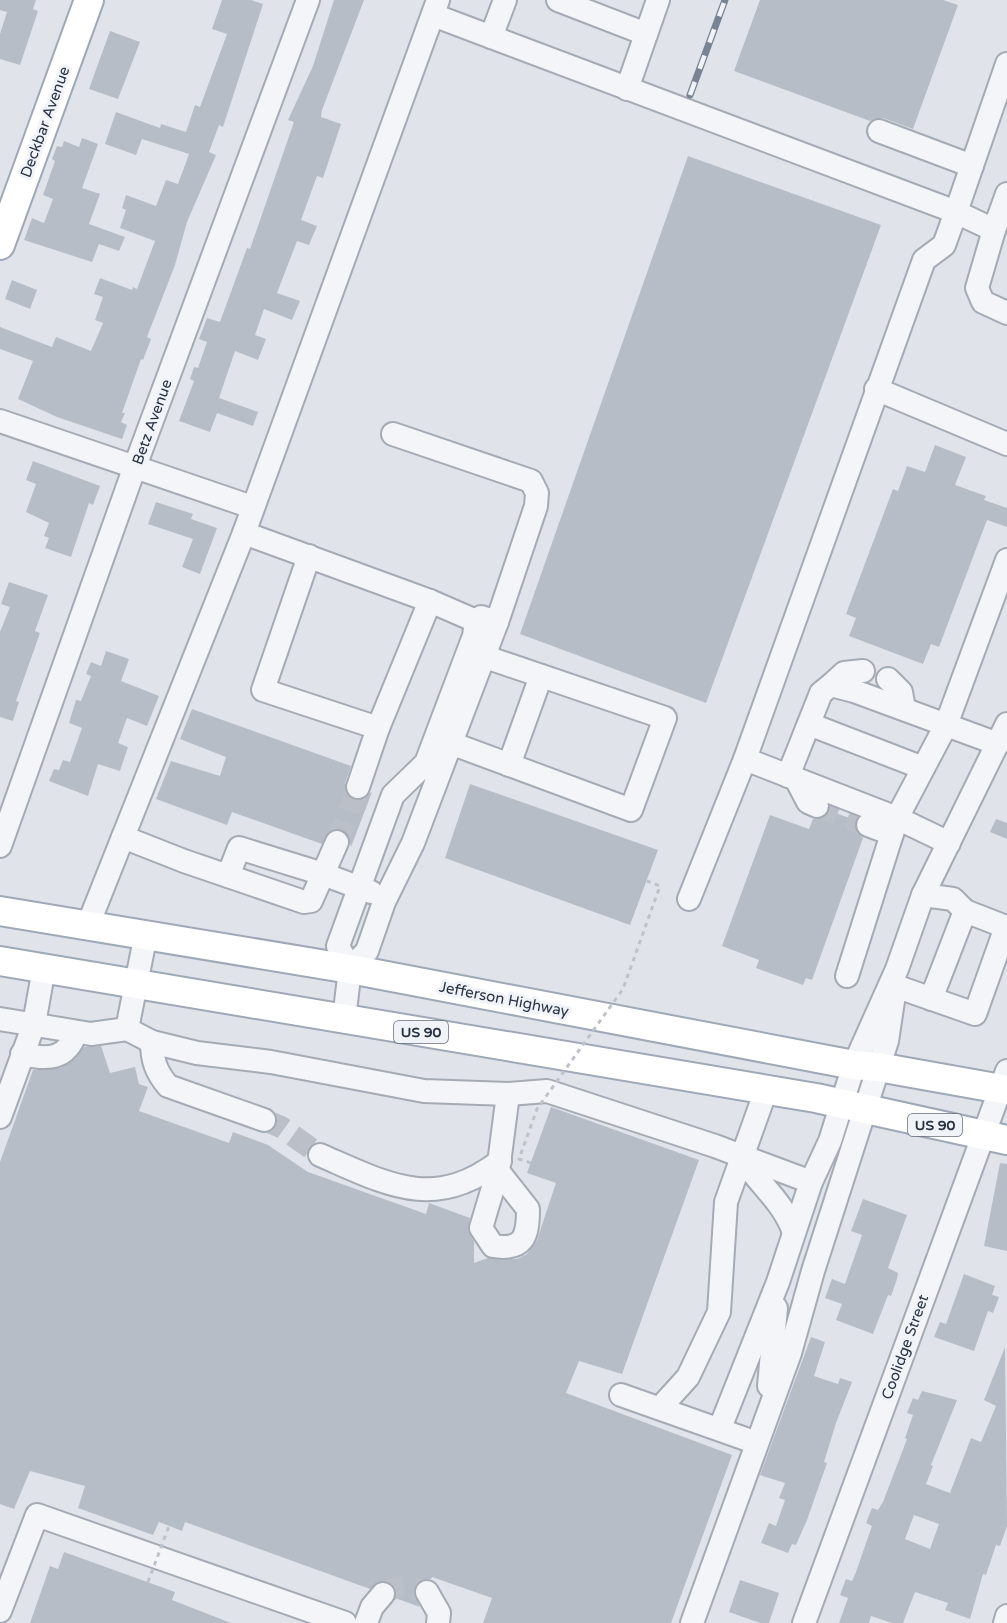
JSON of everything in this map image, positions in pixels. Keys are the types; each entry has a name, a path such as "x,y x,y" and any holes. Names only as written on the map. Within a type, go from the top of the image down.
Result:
{"main road":[{"name":"Deckbar Avenue","path":"0,245 89,0"},
{"name":"Jefferson Highway","path":"0,911 350,969 866,1066 1005,1083"},
{"name":"US 90","path":"0,961 759,1089 994,1137"}],"street":[{"name":"Betz Avenue","path":"0,846 134,469 308,0"},
{"path":"491,37 505,0"},
{"path":"558,0 646,34"},
{"path":"627,89 658,0"},
{"path":"88,925 244,533 436,7 491,37 956,212 994,230"},
{"path":"689,898 745,759 924,260 944,245 972,166 1000,108 1007,64"},
{"path":"879,131 972,166"},
{"path":"1007,194 977,288 983,302 1007,313"},
{"path":"876,389 1007,444"},
{"path":"0,422 252,507"},
{"path":"350,969 367,951 386,898 427,807 443,741 486,621 536,506 537,493 531,481 393,434"},
{"path":"244,533 486,621"},
{"path":"309,556 263,690 378,728"},
{"path":"847,976 894,826 946,725 1007,560"},
{"path":"427,807 359,782 378,728 430,601"},
{"path":"443,741 631,810 665,718 476,653"},
{"path":"792,777 821,693 844,673 863,671"},
{"path":"509,765 541,676"},
{"path":"888,679 901,692 904,709"},
{"path":"692,1623 790,1353 853,1107 866,1066 887,1041 896,977 923,895 1002,734 946,725 831,685"},
{"path":"809,724 923,768"},
{"path":"344,1019 350,969 338,946 358,888 393,795 426,764 443,741"},
{"path":"745,759 792,777 894,826 949,843"},
{"path":"792,777 808,802 817,806"},
{"path":"868,825 894,826"},
{"path":"123,837 304,902 311,901 337,842"},
{"path":"228,876 240,848 323,874 386,898"},
{"path":"896,977 931,999 975,1014 1006,927 965,911 953,899 923,895"},
{"path":"931,999 965,911"},
{"path":"127,1029 146,934"},
{"path":"0,1117 34,1024 44,968"},
{"path":"0,1019 91,1034 127,1029 153,1042 197,1053 271,1062 424,1091 508,1094 547,1091 703,1142 811,1182"},
{"path":"22,1054 38,1058 60,1055 72,1044 76,1032"},
{"path":"153,1042 152,1058 159,1076 168,1086 264,1120"},
{"name":"Coolidge Street","path":"804,1623 994,1137 1005,1083"},
{"path":"703,1142 724,1139 740,1127 759,1089"},
{"path":"660,1408 688,1377 718,1312 726,1202 759,1089"},
{"path":"320,1155 385,1184 412,1191 437,1190 463,1184 499,1166 508,1094"},
{"path":"720,1428 778,1282 793,1230 811,1182 830,1142 853,1107"},
{"path":"741,1156 749,1169 777,1199 793,1230"},
{"path":"765,1417 778,1282"},
{"path":"621,1395 720,1428 757,1443"},
{"path":"0,1611 8,1567 37,1515 345,1623"},
{"path":"427,1592 439,1613 438,1623"},
{"path":"366,1623 372,1607 383,1594"},
{"path":"1005,1623 1007,1616"}],"path":[{"path":"531,1163 519,1159 537,1109 623,989 660,886 647,881"},
{"path":"148,1582 169,1526"}],"building":[{"path":"0,0 36,0 33,9 38,11 20,65 0,59 0,34 7,12 0,10"},
{"path":"222,0 251,0 263,4 223,127 219,125 209,152 216,155 187,222 175,265 147,337 151,339 143,360 141,359 122,413 125,413 121,422 127,425 122,439 57,417 18,399 33,361 0,349 0,327 52,347 56,337 91,351 103,323 95,320 103,297 94,294 100,278 132,290 133,287 137,289 155,241 120,228 126,210 122,208 126,195 156,206 166,180 178,184 189,154 142,139 136,155 105,144 116,112 160,128 161,124 186,132 195,105 200,107 227,34 212,29"},
{"path":"334,0 364,0 322,110 321,117 341,124 323,178 317,176 301,220 317,226 309,245 297,241 277,293 300,301 292,320 264,309 255,335 266,339 258,360 235,351 219,398 258,412 253,426 217,413 210,432 179,421 194,381 190,379 194,367 198,368 207,342 199,339 207,318 220,322 247,248 250,249 294,122 288,120 313,66"},
{"path":"760,0 943,0 958,5 913,129 883,118 870,121 734,71"},
{"path":"110,31 140,42 118,99 89,89"},
{"path":"82,138 98,144 82,188 100,194 89,224 125,237 119,251 99,244 92,262 24,240 32,218 44,223 53,199 43,195 55,161 52,159 57,146 62,147 64,141 79,147"},
{"path":"688,156 881,225 706,703 520,634"},
{"path":"12,280 37,290 30,309 5,299"},
{"path":"935,445 966,457 955,485 986,496 984,500 1007,508 1007,527 987,520 939,647 931,644 923,664 849,636 856,618 846,614 893,489 898,491 907,466 925,472"},
{"path":"33,461 100,486 93,505 89,503 71,557 45,548 49,538 44,536 49,523 26,512 36,484 26,480"},
{"path":"156,502 193,514 191,519 217,528 200,574 182,567 193,539 148,524"},
{"path":"9,582 48,595 35,631 40,633 16,701 19,702 13,721 0,717 0,632 10,607 1,604"},
{"path":"106,651 129,659 121,681 159,696 147,726 127,718 118,743 128,747 120,771 98,764 88,796 49,781 54,769 59,770 63,760 70,762 82,728 69,723 76,700 81,701 91,676 86,674 91,662 101,666"},
{"path":"192,709 351,766 345,783 348,795 360,800 372,792 351,847 348,835 342,829 330,831 322,844 232,812 227,825 156,799 171,761 220,776 226,757 180,739"},
{"path":"470,784 658,850 630,925 445,858"},
{"path":"830,811 855,820 857,833 863,838 812,980 806,978 803,985 756,968 759,960 722,946 770,815 809,829 813,819 824,817"},
{"path":"996,819 1007,823 1007,839 990,832"},
{"path":"101,1046 110,1073 135,1067 139,1084 148,1087 139,1111 229,1143 233,1132 268,1145 308,1172 426,1214 429,1203 470,1218 468,1230 474,1242 474,1263 488,1258 517,1259 527,1254 537,1240 556,1183 527,1173 551,1107 699,1160 622,1374 579,1361 566,1393 732,1455 671,1623 483,1623 492,1598 432,1577 421,1580 415,1586 414,1593 420,1607 395,1598 395,1589 386,1581 378,1582 370,1589 185,1522 182,1531 159,1522 153,1535 78,1508 85,1486 30,1471 14,1509 0,1504 0,1162 33,1070 61,1068 76,1058 84,1047"},
{"path":"1000,1163 1007,1164 1007,1251 984,1246"},
{"path":"863,1199 907,1215 888,1268 898,1273 897,1279 891,1296 888,1295 873,1334 836,1320 842,1304 825,1298 832,1279 845,1284 862,1235 851,1231"},
{"path":"964,1274 995,1286 992,1295 999,1297 993,1313 988,1311 974,1351 934,1337 940,1322 946,1324"},
{"path":"811,1337 825,1342 814,1376 838,1384 840,1378 852,1382 836,1423 824,1462 827,1463 807,1520 796,1545 792,1544 788,1553 761,1543 769,1523 776,1526 785,1500 779,1498 785,1483 760,1475"},
{"path":"1005,1347 1007,1526 1000,1546 996,1545 986,1575 983,1574 970,1619 945,1610 948,1603 915,1592 903,1623 892,1623 871,1616 869,1623 839,1623 848,1598 840,1595 846,1579 852,1581 856,1572 872,1526 866,1523 872,1508 878,1510 883,1502 907,1439 905,1438 913,1415 907,1413 913,1398 918,1400 922,1391 957,1400 931,1465 933,1466 926,1484 950,1493 971,1438 981,1442 996,1406 984,1400","holes":["914,1515 939,1524 930,1549 905,1539"]},
{"path":"64,1552 175,1592 172,1600 231,1623 30,1623 50,1566 58,1569"},
{"path":"740,1580 779,1593 769,1623 760,1623 729,1612"}],"tunnel":[{"path":"337,842 358,787"},
{"path":"817,806 868,825"},
{"path":"264,1120 281,1127 320,1155"},
{"path":"383,1594 399,1587 415,1588 427,1592"}],"railway":[{"path":"690,95 725,0"}]}
